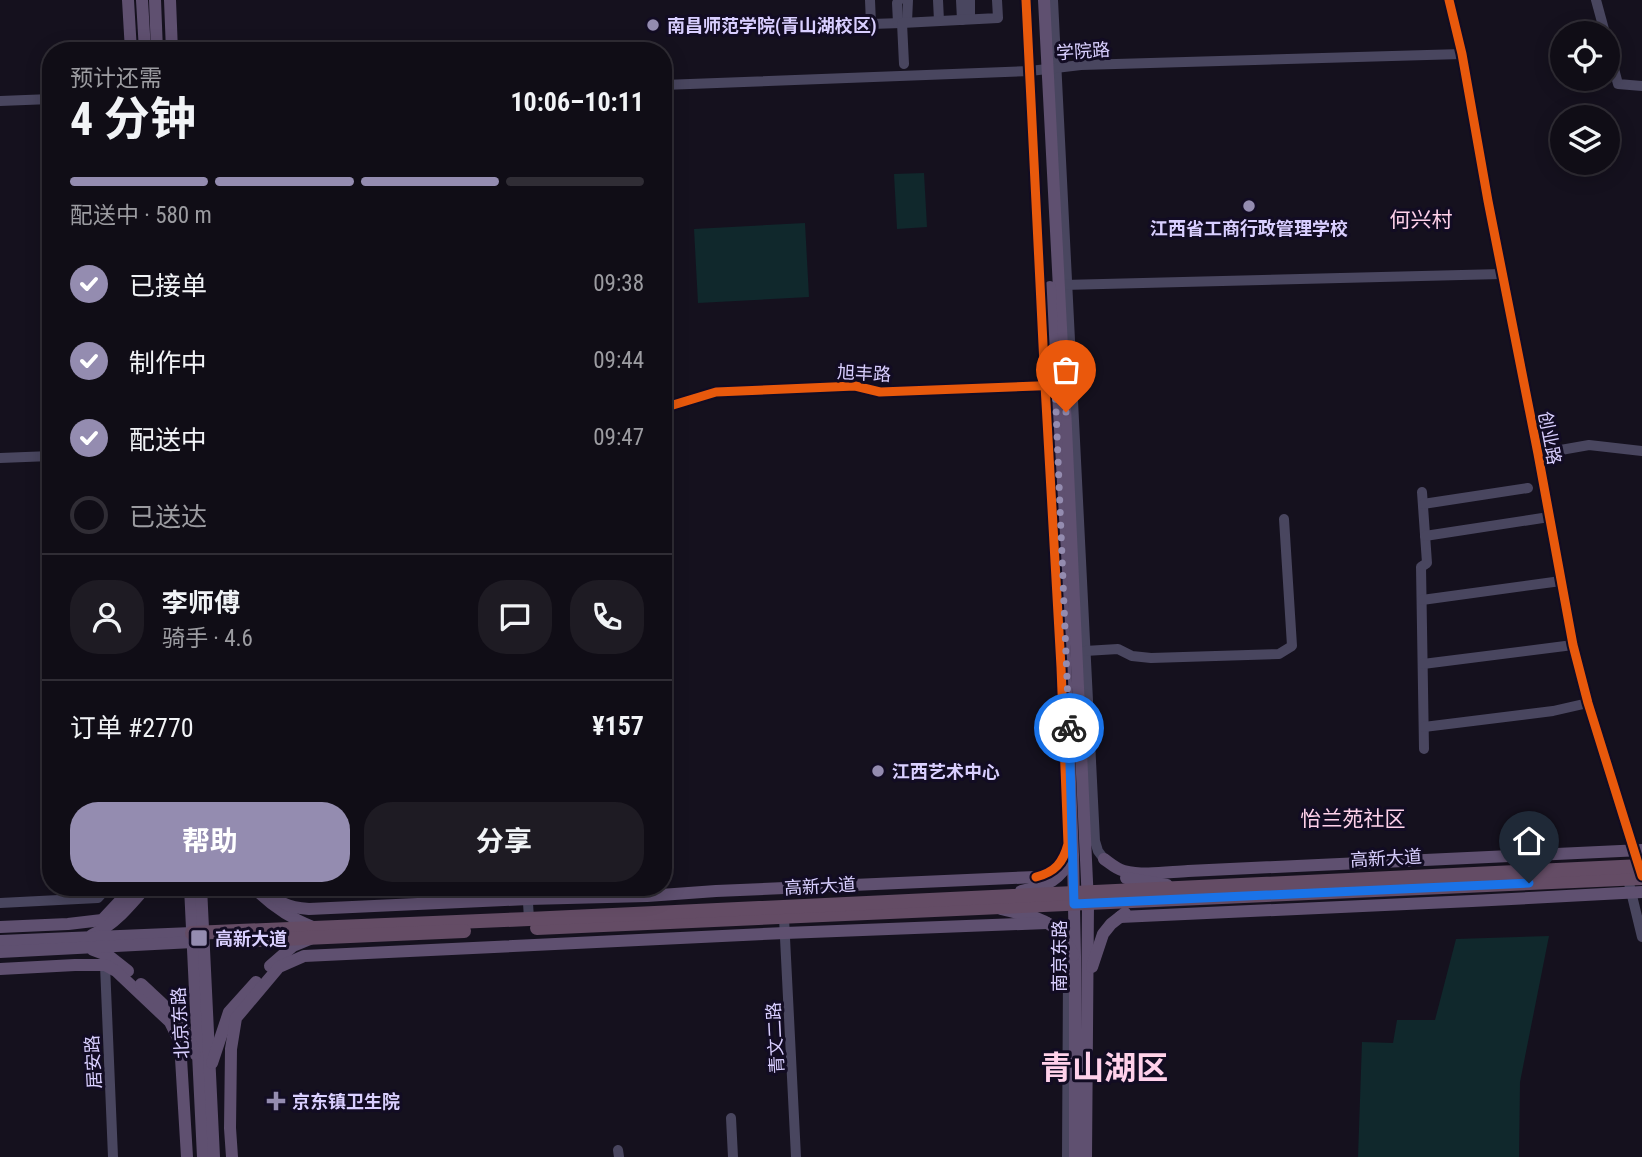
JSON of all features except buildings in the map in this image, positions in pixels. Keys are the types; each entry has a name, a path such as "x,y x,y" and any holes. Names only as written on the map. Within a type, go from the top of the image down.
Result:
{"highway":[{"name":"高新大道","path":"197,937 529,919 1081,898 1181,887 1638,878"},
{"name":"高新大道","path":"1081,898 1150,901 1638,878"},
{"name":"高新大道","path":"313,932 785,926 997,902"}],"main road":[{"path":"128,0 130,42"},
{"path":"142,0 144,42"},
{"path":"155,0 157,42"},
{"path":"170,0 172,42"},
{"name":"南京东路","path":"1035,0 1063,285 1055,385 1085,825 1075,956 1075,1157"},
{"name":"南京东路","path":"1044,0 1043,69 1073,856 1081,898 1088,977 1088,1157"},
{"path":"1085,825 1091,853 1114,875 1181,887"},
{"path":"1104,859 1125,871 1188,872 1638,850"},
{"path":"997,902 1045,886 1066,868 1073,856"},
{"path":"672,894 1036,877"},
{"path":"1120,917 1472,901 1638,878"},
{"path":"0,927 102,920 125,896"},
{"path":"138,896 124,912 87,942 121,966 175,1015 188,1034 204,1072"},
{"name":"北京东路","path":"191,896 197,937 204,1072 203,1157"},
{"name":"北京东路","path":"197,937 200,896"},
{"path":"204,1072 213,1058 229,1012 271,965 313,932 271,905 262,896"},
{"path":"273,896 289,907 309,909 486,896"},
{"path":"1088,977 1103,934 1131,908 1150,901"},
{"path":"997,902 1047,923 1058,932 1075,956"},
{"path":"232,1157 231,1049 236,1018 279,967 304,956 785,926 1047,923"},
{"name":"高新大道","path":"0,941 87,942 197,937"},
{"name":"高新大道","path":"0,952 87,942"},
{"path":"0,969 105,965 116,971 170,1022 180,1042 187,1157"},
{"name":"北京东路","path":"204,1072 214,1157"}],"street":[{"path":"870,0 871,24 998,18 997,0"},
{"path":"899,0 897,3 902,23 904,64"},
{"path":"902,23 908,0"},
{"path":"938,0 939,21"},
{"path":"961,0 966,19"},
{"path":"966,19 970,0"},
{"path":"1026,0 1043,69"},
{"path":"1043,69 1053,0"},
{"name":"创业路","path":"1449,0 1462,54 1573,645 1588,703 1638,850 1642,937"},
{"path":"1597,0 1602,21"},
{"name":"学院路","path":"672,85 1043,69 1081,65 1462,54"},
{"path":"1620,84 1642,86"},
{"path":"0,102 42,100"},
{"path":"1104,859 1095,841 1063,285 1502,274"},
{"path":"1036,877 1049,874 1058,865 1065,856 1068,844 1055,385"},
{"name":"旭丰路","path":"672,405 716,392 855,386 880,392 1055,385"},
{"path":"1538,454 1589,445 1642,452"},
{"path":"0,458 42,456"},
{"path":"1423,504 1528,488"},
{"path":"1422,492 1427,562 1421,567 1424,749"},
{"path":"1425,536 1549,517"},
{"path":"1085,651 1118,649 1132,656 1151,658 1279,654 1286,650 1292,646 1284,519"},
{"path":"1422,600 1561,581"},
{"path":"1423,664 1573,645"},
{"path":"1424,727 1553,711 1588,703"},
{"path":"1084,799 1090,761"},
{"path":"0,903 100,896"},
{"path":"527,896 529,919"},
{"name":"青文二路","path":"785,926 796,1157"},
{"path":"1067,1157 1068,975 1075,956"},
{"name":"居安路","path":"105,965 113,1157"},
{"path":"731,1118 733,1157"}],"green space":[{"path":"924,173 927,227 897,229 894,174"},
{"path":"805,223 809,297 698,303 694,229"},
{"path":"1549,936 1520,1082 1519,1157 1358,1157 1362,1042 1393,1043 1397,1020 1435,1020 1456,939"}],"cycle path":[{"path":"1026,0 1068,844 1057,866 1036,877"},
{"path":"1449,0 1462,54 1573,645 1588,703 1642,876"},
{"path":"672,405 716,392 855,386 880,392 1064,385"}],"way so far":[{"path":"1066,412 1064,385 1055,385 1069,728"}],"place":[{"name":"南昌师范学院(青山湖校区)","path":"653,25"},
{"name":"江西省工商行政管理学校","path":"1249,206"},
{"name":"江西艺术中心","path":"878,771"},
{"name":"高新大道","path":"199,938"},
{"name":"京东镇卫生院","path":"276,1101"}],"district":[{"name":"何兴村","path":"1421,220"},
{"name":"怡兰苑社区","path":"1353,819"},
{"name":"青山湖区","path":"1104,1068"}],"route":[{"path":"1069,728 1074,904 1529,883"}]}
